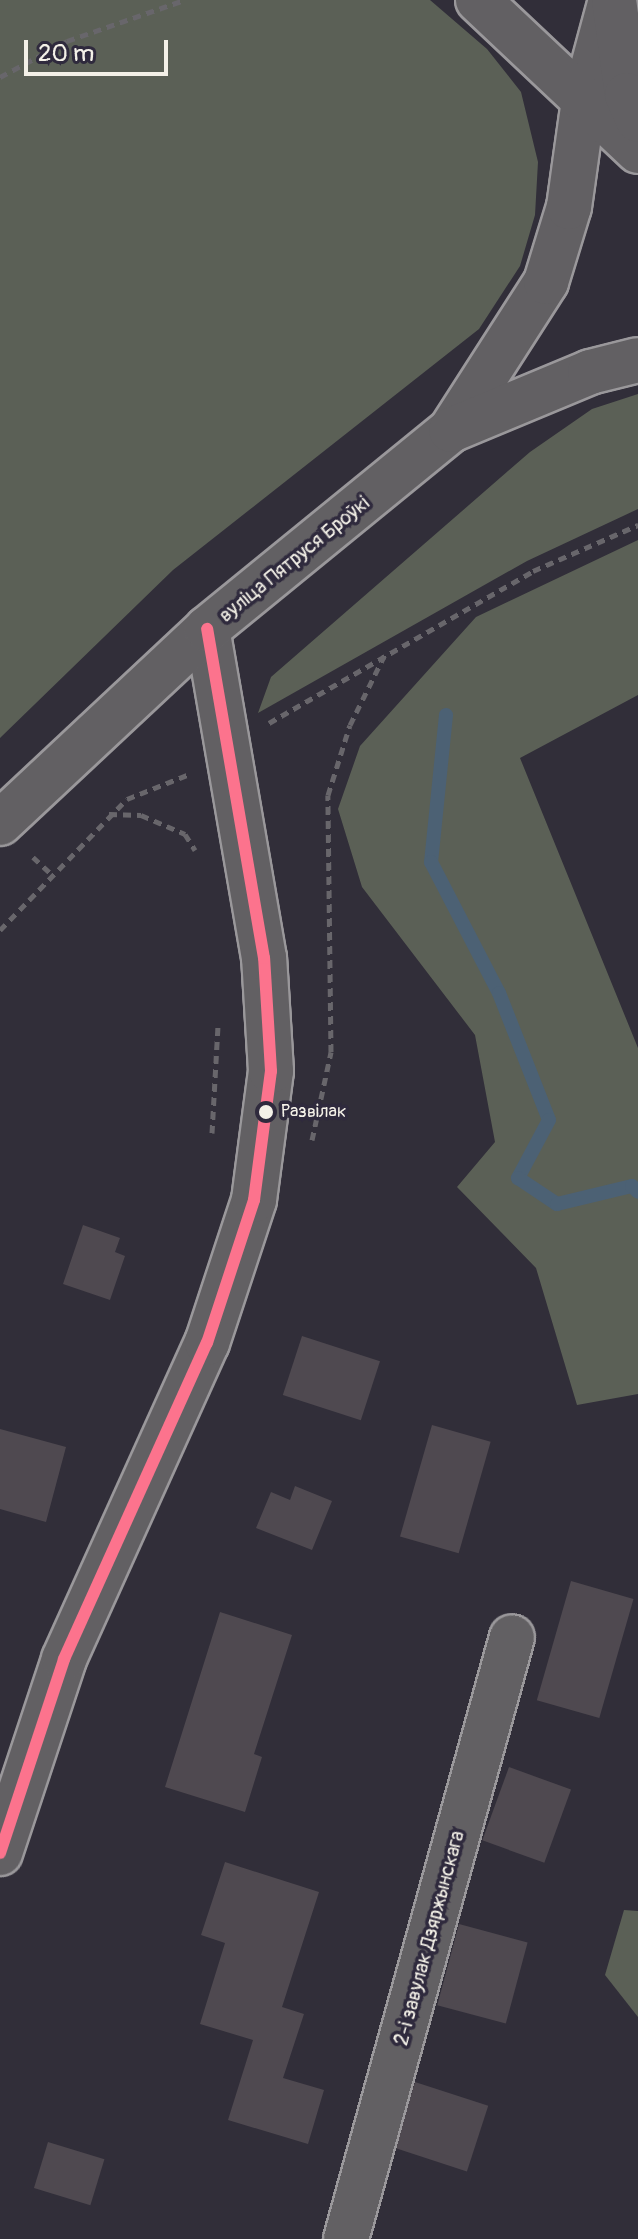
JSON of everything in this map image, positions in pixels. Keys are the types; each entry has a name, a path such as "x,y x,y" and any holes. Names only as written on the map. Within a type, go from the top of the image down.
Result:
{"street":[{"path":"478,0 638,151"},
{"path":"612,0 627,95 638,120"},
{"name":"вуліца Пятруся Броўкі","path":"451,430 546,282 569,207 584,100 612,0"},
{"name":"вуліца Пятруся Броўкі","path":"0,823 207,629 451,430 590,372 638,360"},
{"path":"0,1853 64,1659 207,1343 254,1200 271,1071 264,958 207,629"},
{"name":"2-і завулак Дзяржынскага","path":"346,2239 512,1637"}],"path":[{"path":"0,77 67,41 184,0"},
{"path":"0,930 109,814 127,799 192,774 229,747 387,651 533,571 638,525"},
{"path":"310,1148 331,1052 328,795 350,725 387,651"},
{"path":"109,814 141,815 185,834 198,855"},
{"path":"211,1144 218,1021"}],"shaded area":[{"path":"0,0 430,0 487,49 521,92 538,162 535,215 520,266 479,329 173,570 0,738"},
{"path":"638,394 638,509 527,561 258,713 271,677 530,452 592,409"},
{"path":"638,540 638,695 520,758 638,1048 638,1394 577,1405 536,1268 457,1187 495,1142 475,1035 362,887 338,809 360,746 476,617"},
{"path":"624,1910 638,1911 638,2017 605,1975"}],"building":[{"path":"83,1225 120,1238 115,1252 125,1256 110,1300 63,1284"},
{"path":"302,1336 380,1361 361,1420 283,1395"},
{"path":"432,1425 491,1442 459,1553 400,1537"},
{"path":"0,1429 66,1447 46,1522 0,1509"},
{"path":"295,1486 332,1501 312,1550 256,1528 271,1492 290,1500"},
{"path":"571,1581 633,1599 599,1718 537,1700"},
{"path":"220,1612 292,1635 254,1754 262,1757 245,1812 165,1787"},
{"path":"509,1767 571,1790 544,1863 482,1840"},
{"path":"225,1862 319,1892 282,2007 304,2014 283,2078 324,2090 308,2144 228,2120 253,2040 200,2024 225,1943 201,1935"},
{"path":"459,1924 528,1942 506,2024 437,2005"},
{"path":"415,2082 488,2106 467,2171 394,2148"},
{"path":"48,2142 104,2159 90,2205 34,2188"}],"waterway":[{"path":"446,715 431,862 499,993 549,1120 518,1178 557,1204 632,1186 638,1192"}],"transit line":[{"path":"0,1853 64,1659 207,1343 254,1200 271,1071 264,958 207,629"}],"place":[{"name":"Развілак","path":"266,1112"}]}
